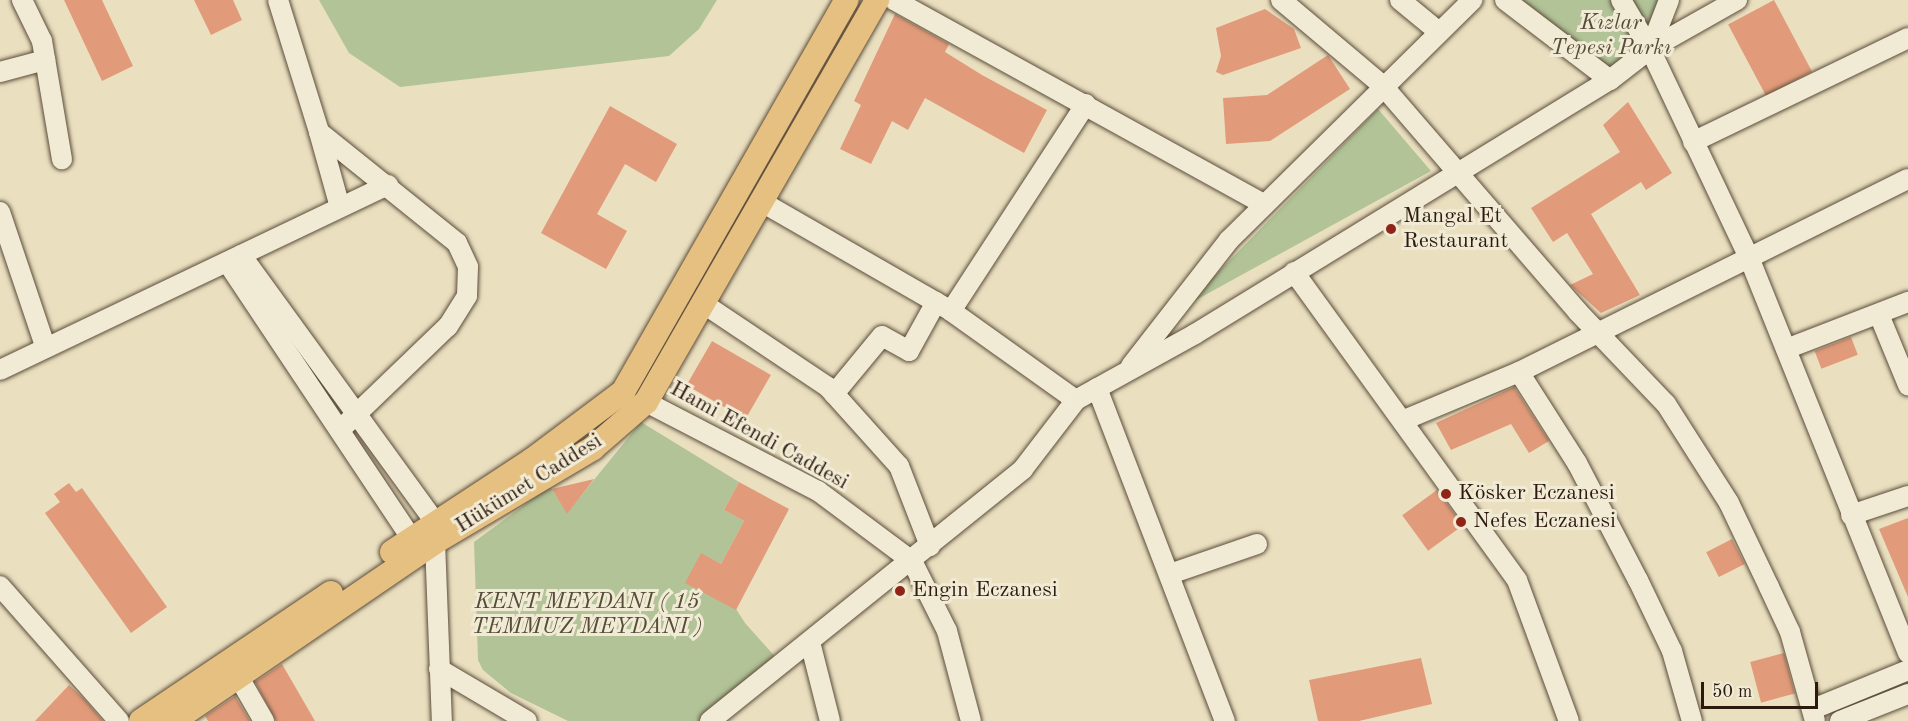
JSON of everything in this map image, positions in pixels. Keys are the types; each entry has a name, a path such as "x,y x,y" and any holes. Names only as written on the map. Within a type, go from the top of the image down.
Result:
{"main road":[{"path":"141,721 427,534 623,392 847,0"},
{"name":"Hükümet Caddesi","path":"173,721 238,676 427,534 593,448 646,402 878,0"}],"street":[{"path":"22,0 45,60 62,159"},
{"path":"278,0 340,207"},
{"path":"894,0 1264,204"},
{"path":"1281,0 1383,86 1597,331 1666,404 1729,503 1790,632 1814,715 1908,670"},
{"path":"1400,0 1439,32"},
{"path":"1125,373 1229,240 1472,0"},
{"path":"1505,0 1610,80"},
{"path":"1621,0 1650,49 1748,255 1908,653"},
{"path":"1650,49 1669,0"},
{"path":"710,721 912,561 1023,469 1076,400 1294,272 1456,171 1610,80 1650,49 1737,0"},
{"path":"1693,142 1908,38"},
{"path":"0,72 45,60"},
{"path":"834,394 882,336 909,351 944,307 1086,104"},
{"path":"319,132 457,243 468,267 467,296 448,326 341,429"},
{"path":"1404,420 1519,372 1748,255 1908,179"},
{"path":"0,370 45,346 388,186"},
{"path":"760,201 944,307 1076,400"},
{"path":"0,212 45,346"},
{"path":"234,259 341,429 427,534"},
{"path":"234,259 357,416 427,534 440,669 442,721"},
{"path":"1294,272 1404,420 1517,580 1569,721"},
{"path":"1786,349 1880,317 1908,302"},
{"path":"704,304 834,394 899,466 930,546"},
{"path":"1880,317 1908,385"},
{"path":"1519,372 1577,463 1638,580 1672,651 1692,721"},
{"path":"1097,388 1225,721"},
{"name":"Hami Efendi Caddesi","path":"646,402 818,490 912,561 946,631 971,721"},
{"path":"1851,515 1908,495"},
{"path":"1170,574 1257,544"},
{"path":"0,586 118,721"},
{"path":"810,642 830,721"},
{"path":"440,669 527,721"},
{"path":"238,676 264,721"},
{"path":"1839,721 1908,694"}],"green space":[{"path":"319,0 717,0 699,29 669,56 400,87 349,53"},
{"name":"Kızlar Tepesi Parkı","path":"1505,0 1669,0 1650,49 1610,80"},
{"path":"1378,109 1431,171 1185,306"},
{"name":"KENT MEYDANI ( 15 TEMMUZ MEYDANI )","path":"641,422 739,482 724,510 744,521 721,564 701,554 745,623 780,662 705,721 568,721 511,693 483,670 478,660 474,542 550,486 567,513"}],"building":[{"path":"64,0 102,0 133,66 102,81"},
{"path":"194,0 233,0 242,20 211,35"},
{"path":"1774,0 1812,72 1766,96 1728,24"},
{"path":"1265,9 1294,29 1301,48 1223,75 1216,72 1221,56 1216,28"},
{"path":"895,14 949,44 945,52 1047,110 1024,153 925,98 908,130 892,121 871,164 840,149 861,105 854,101"},
{"path":"1328,55 1350,89 1270,141 1226,144 1223,98 1267,95"},
{"path":"1628,102 1672,173 1646,190 1641,182 1591,214 1640,295 1601,313 1570,285 1593,274 1567,233 1553,242 1531,208 1620,152 1603,125"},
{"path":"610,106 677,144 656,182 625,164 597,214 627,231 606,269 541,233"},
{"path":"1851,337 1858,355 1821,369 1815,351"},
{"path":"712,341 771,375 745,419 686,385"},
{"path":"1514,387 1549,441 1529,453 1511,424 1451,450 1436,423"},
{"path":"594,479 567,514 552,489"},
{"path":"739,482 789,509 736,610 685,583 701,553 721,564 744,521 724,510"},
{"path":"69,483 76,492 82,488 167,607 131,633 45,513 60,502 54,494"},
{"path":"1437,490 1463,526 1428,551 1402,515"},
{"path":"1908,518 1908,597 1879,529"},
{"path":"1732,539 1745,564 1719,577 1706,552"},
{"path":"1784,653 1795,694 1761,703 1750,662"},
{"path":"1421,658 1432,704 1359,721 1318,721 1309,680"},
{"path":"282,664 315,721 276,721 255,682"},
{"path":"69,685 103,721 35,721"},
{"path":"235,696 250,721 208,721 205,716"}],"place":[{"name":"Mangal Et Restaurant","path":"1391,229"},
{"name":"Kösker Eczanesi","path":"1446,494"},
{"name":"Nefes Eczanesi","path":"1461,522"},
{"name":"Engin Eczanesi","path":"900,591"}]}
